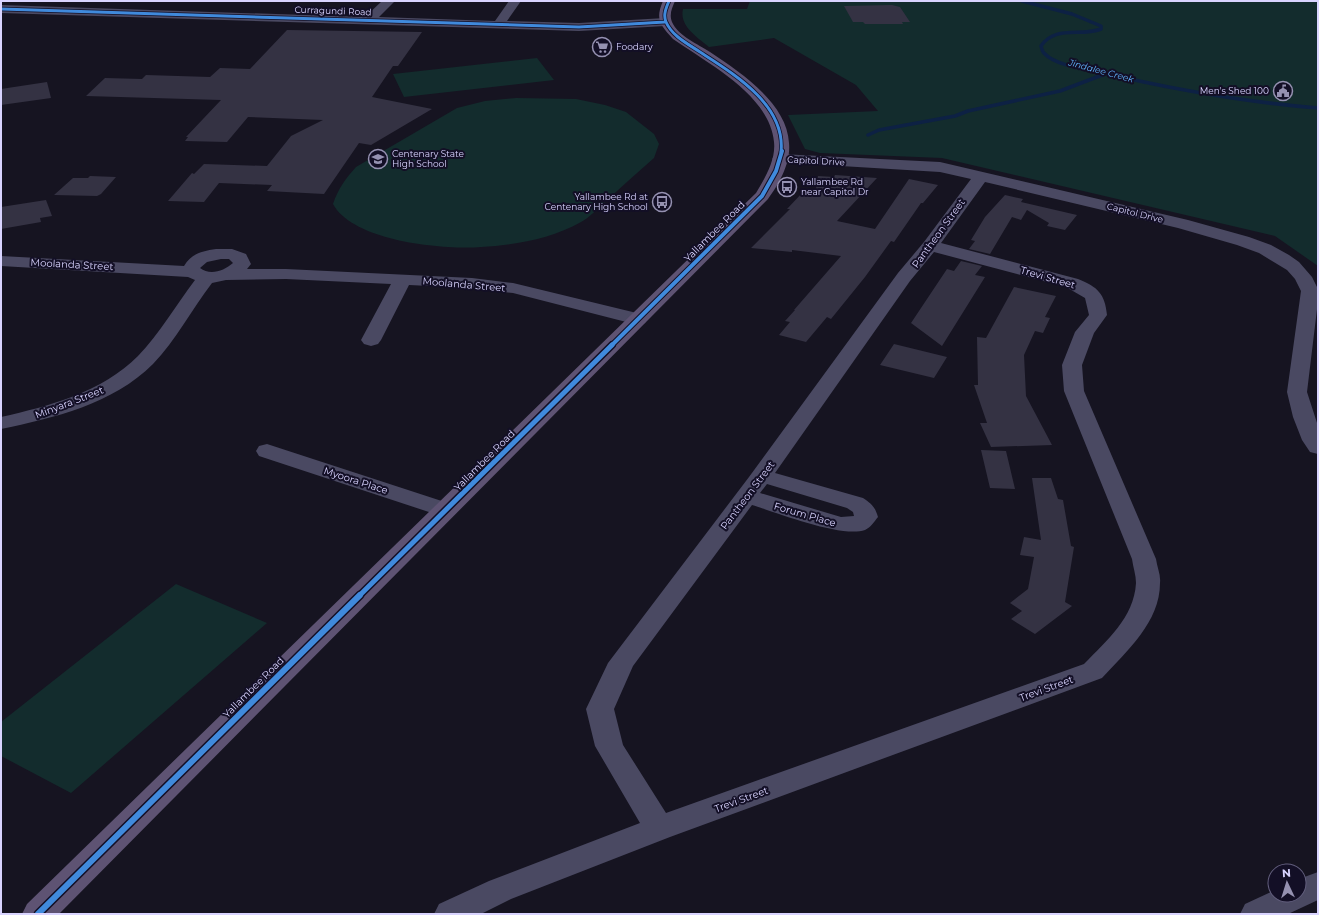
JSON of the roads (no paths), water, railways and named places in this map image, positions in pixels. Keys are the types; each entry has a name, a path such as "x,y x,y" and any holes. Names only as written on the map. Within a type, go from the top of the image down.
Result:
{"main road":[{"path":"665,22 665,9 669,1"},
{"name":"Yallambee Road","path":"38,914 762,196 776,173 780,159 782,142 778,125 770,110 746,84 677,36 665,22"}],"street":[{"path":"369,20 388,1"},
{"path":"499,24 514,1"},
{"name":"Curragundi Road","path":"1,9 579,26 665,22"},
{"name":"Capitol Drive","path":"780,159 940,167 1242,241 1265,249 1293,266 1303,277 1310,291 1297,392 1304,417 1313,440 1318,447"},
{"name":"Pantheon Street","path":"659,828 608,746 600,709 621,663 762,476 904,277 930,246 981,176"},
{"name":"Trevi Street","path":"450,914 500,890 659,828 1093,671 1131,630 1143,605 1148,584 1144,559 1074,391 1072,365 1085,332 1098,315 1097,302 1088,290 1072,283 930,246"},
{"name":"Moolanda Street","path":"205,271 210,255 225,254 238,256 242,260 259,267 286,274"},
{"path":"205,271 240,267 242,260"},
{"name":"Moolanda Street","path":"1,261 472,282 513,288 638,319"},
{"name":"Minyara Street","path":"1,423 33,416 67,405 99,392 123,378 145,360 205,271"},
{"path":"371,340 403,279"},
{"name":"Myoora Place","path":"267,451 446,510"},
{"name":"Forum Place","path":"746,496 840,524 858,524 866,517 864,509 855,503 762,476"},
{"path":"1307,890 1318,885"},
{"path":"1256,914 1279,903"}],"waterway":[{"name":"Jindalee Creek","path":"1022,1 1072,14 1101,26 1101,29 1093,31 1053,36 1041,46 1043,52 1050,58 1063,64 1153,84 1208,94 1318,108"},
{"path":"868,135 879,130 955,116 968,111 1060,91 1105,74"}],"place":[{"name":"Foodary","path":"602,47"},
{"name":"Men's Shed 100","path":"1283,91"},
{"name":"Centenary State High School","path":"378,159"},
{"name":"Yallambee Rd near Capitol Dr","path":"787,187"},
{"name":"Yallambee Rd at Centenary High School","path":"662,202"}]}
